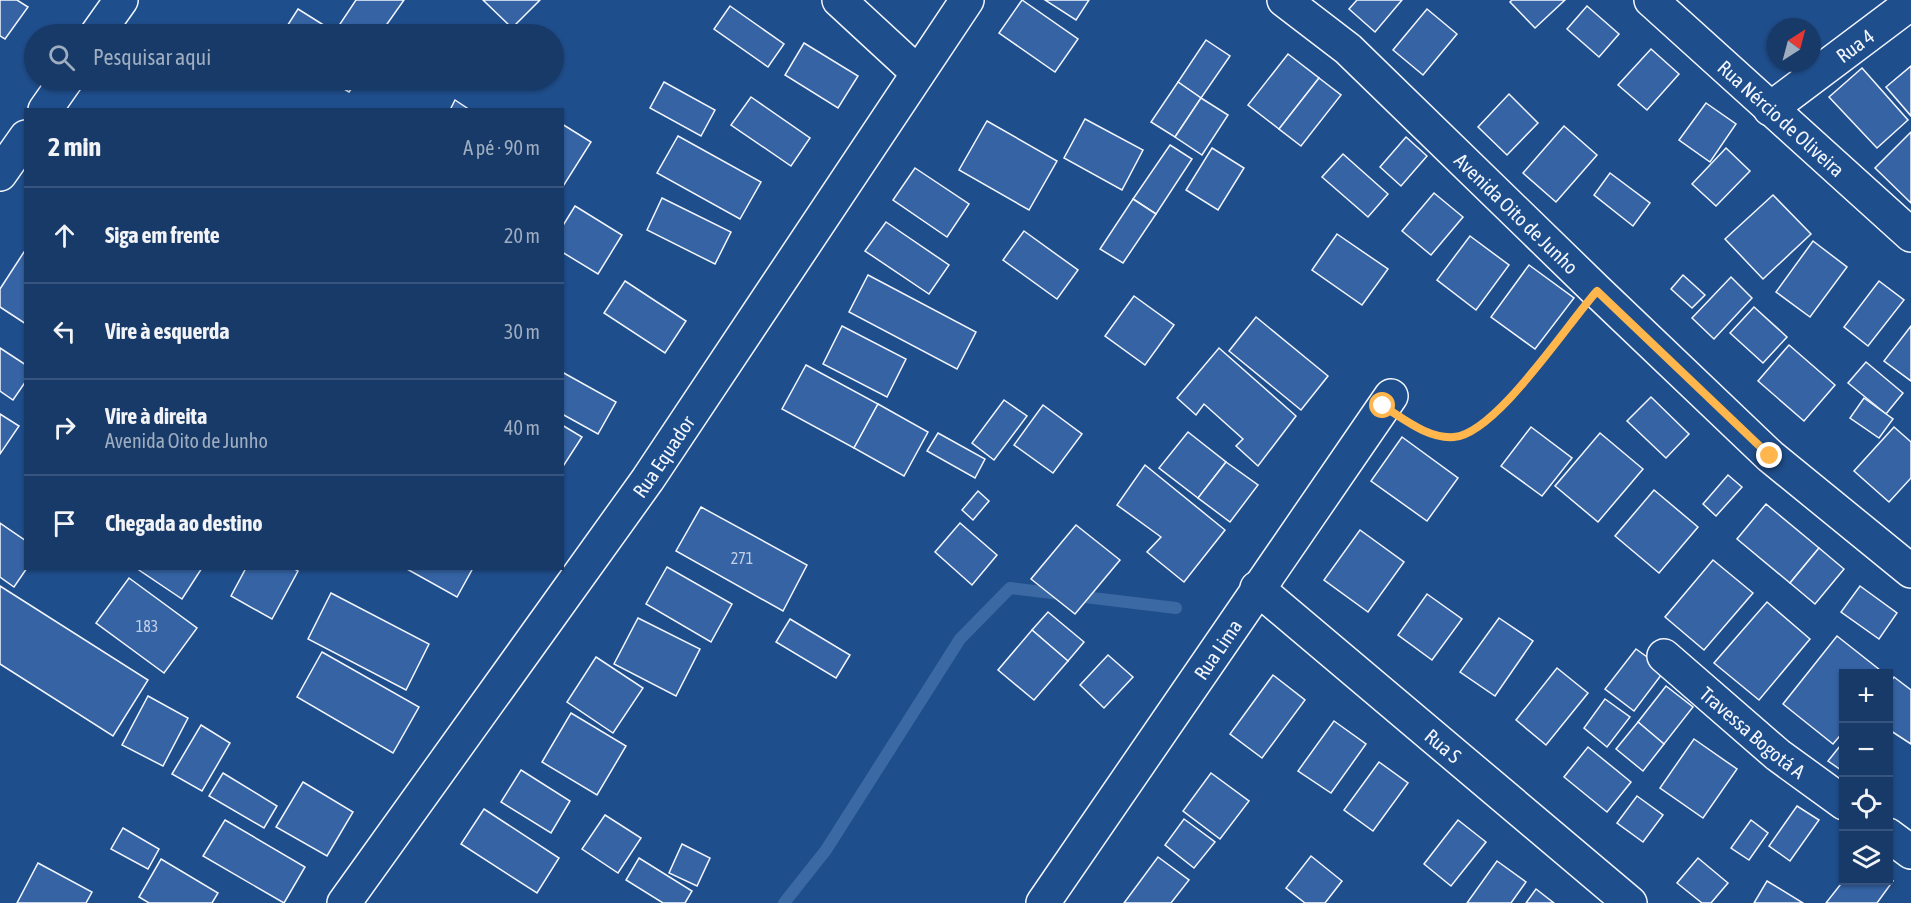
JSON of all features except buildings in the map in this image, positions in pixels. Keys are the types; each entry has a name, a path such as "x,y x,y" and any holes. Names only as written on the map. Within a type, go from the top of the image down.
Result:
{"street":[{"path":"104,24 121,0"},
{"path":"839,0 918,73"},
{"name":"Rua Equador","path":"344,903 648,479 967,0"},
{"name":"Avenida Oito de Junho","path":"1284,0 1348,49 1770,456 1911,572"},
{"name":"Rua Nércio de Oliveira","path":"1651,0 1911,235"},
{"name":"Rua 4","path":"1770,109 1911,3"},
{"path":"46,108 59,90"},
{"path":"0,174 24,140"},
{"name":"Rua Lima","path":"1043,903 1387,401"},
{"name":"Rua S","path":"1257,588 1630,903"},
{"name":"Travessa Bogotá A","path":"1664,656 1778,755 1839,799"},
{"path":"1893,839 1911,852"}],"path":[{"path":"1387,401 1419,429 1454,437 1474,429 1502,405 1535,370 1597,291"}],"waterway":[{"path":"784,903 826,850 960,639 1010,588 1176,608"}],"route":[{"path":"1383,406 1419,429 1454,437 1474,429 1502,405 1535,370 1597,291 1770,456"}]}
